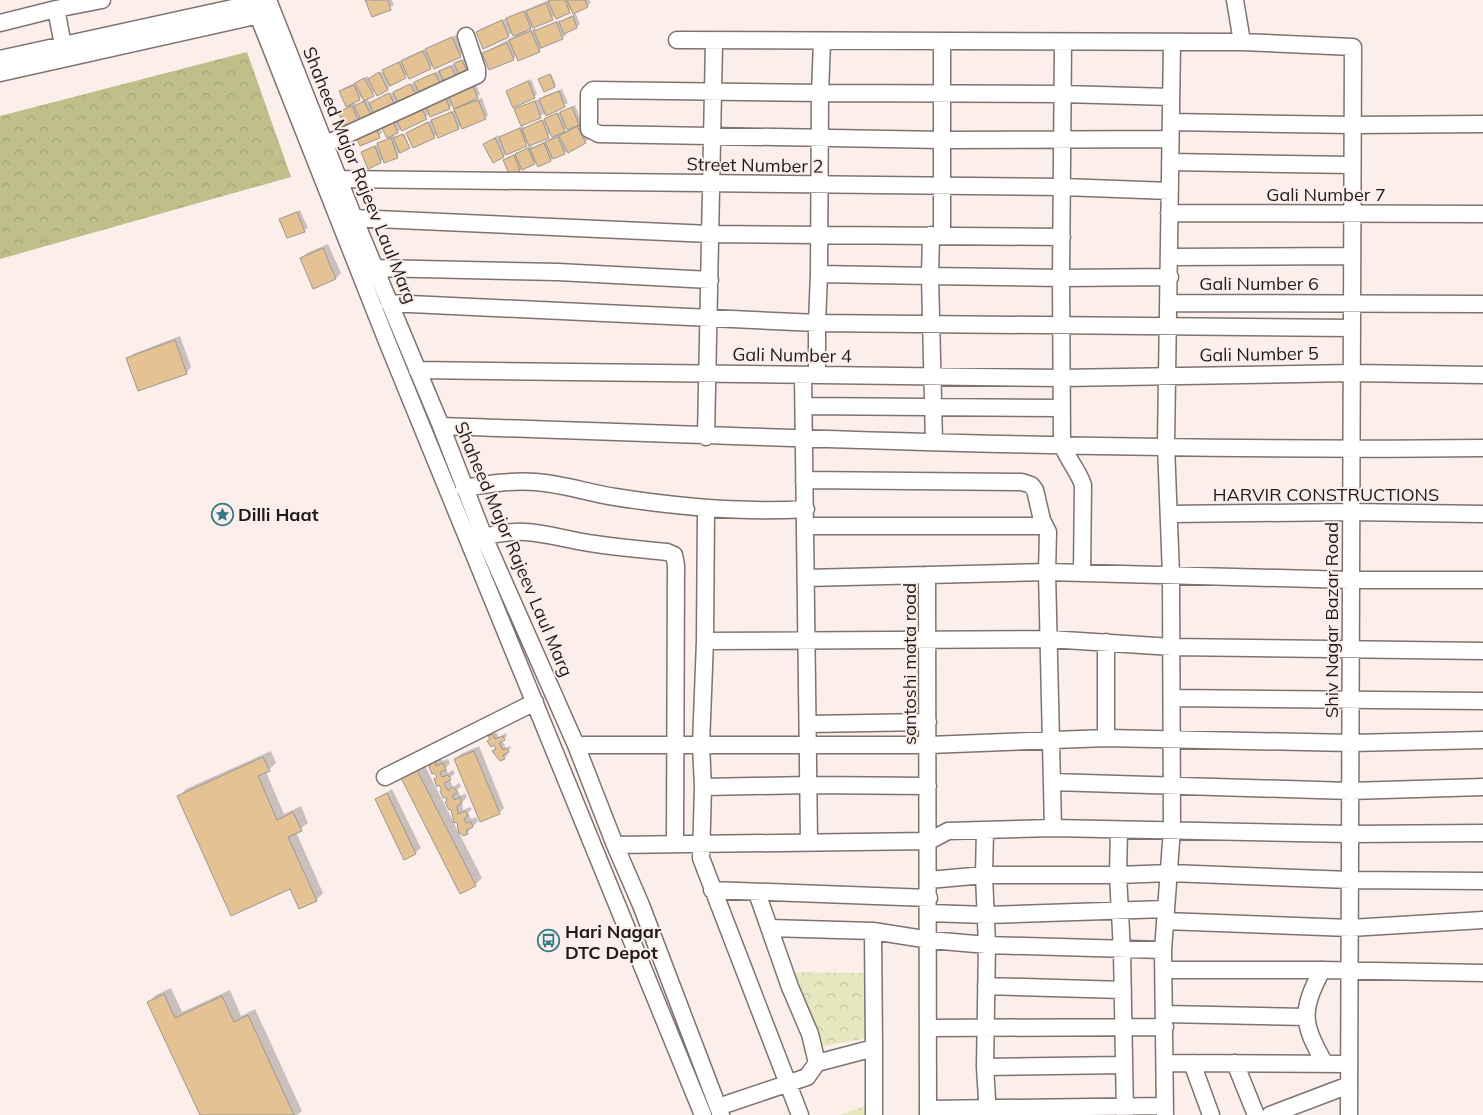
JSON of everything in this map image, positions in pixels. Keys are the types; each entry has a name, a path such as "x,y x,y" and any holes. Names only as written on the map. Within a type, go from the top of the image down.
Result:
{"street":[{"path":"0,23 102,0"},
{"path":"677,40 714,42 1242,42 1235,0"},
{"path":"0,59 262,5"},
{"path":"0,73 262,5"},
{"name":"Shaheed Major Rajeev Laul Marg","path":"262,5 326,144 354,218 376,268 484,537 576,745 641,906 720,1111"},
{"name":"Shaheed Major Rajeev Laul Marg","path":"262,5 386,339 703,1115"},
{"path":"56,9 63,46"},
{"path":"326,144 477,75 477,69 466,36"},
{"path":"706,437 714,42"},
{"path":"809,841 804,406 817,323 822,42"},
{"path":"934,442 930,276 942,186 942,42"},
{"path":"1063,42 1062,444 1065,453 1079,472 1083,485 1082,573"},
{"path":"928,1112 1165,1111 1163,950 1172,829 1171,575 1166,445 1172,42"},
{"name":"Shiv Nagar Bazar Road","path":"1242,42 1353,47 1349,1115"},
{"path":"1170,139 942,140 599,134 589,129 588,124 589,94 593,90 1062,94 1171,97"},
{"path":"1171,122 1353,125 1483,124"},
{"path":"1170,162 1352,165"},
{"name":"Street Number 2","path":"340,179 820,186 1063,187 1170,191"},
{"name":"Gali Number 7","path":"1169,213 1483,214"},
{"path":"354,218 710,234 1062,237"},
{"path":"1170,257 1351,256"},
{"path":"376,268 548,272 710,280"},
{"path":"819,274 1061,278 1170,277"},
{"path":"389,303 817,323 1351,328"},
{"name":"Gali Number 6","path":"1168,303 1483,304"},
{"name":"Gali Number 4","path":"417,370 1062,378 1168,375"},
{"name":"Gali Number 5","path":"1168,375 1352,373 1483,375"},
{"path":"804,406 1062,408"},
{"path":"440,426 706,437 805,437 934,442 1351,449 1483,448"},
{"path":"804,480 1022,482 1031,485 1035,490 1049,542 1047,572 1053,828"},
{"path":"464,488 502,482 536,482 613,497 706,508 776,511 806,509"},
{"path":"706,508 705,641 701,744 703,787 702,858 712,890 800,1115"},
{"name":"HARVIR CONSTRUCTIONS","path":"1169,514 1351,512 1483,514"},
{"path":"806,526 1045,526"},
{"path":"484,537 505,531 523,530 582,542 667,552 674,556 676,565 675,843"},
{"name":"santoshi mata road","path":"928,1112 930,940 927,575 1047,572 1351,580 1483,580"},
{"path":"806,578 927,575"},
{"path":"705,641 1049,640 1172,647 1483,652"},
{"path":"1106,642 1106,738"},
{"path":"1172,698 1483,701"},
{"path":"385,776 535,702"},
{"path":"808,724 928,722"},
{"path":"576,745 928,745 1106,738 1351,743 1483,740"},
{"path":"1052,782 1350,791 1483,787"},
{"path":"703,787 809,785 928,786"},
{"path":"615,845 701,842 929,841 948,832 1053,828 1350,834 1483,833"},
{"path":"985,830 984,875 987,915 985,1067 988,1112"},
{"path":"1120,830 1118,875 1123,990 1124,1111"},
{"path":"929,880 984,875 1170,873 1350,880 1483,881"},
{"path":"712,890 756,893 830,893 987,915 1120,910 1350,928 1483,920"},
{"path":"756,893 810,1034 817,1063"},
{"path":"769,928 873,931 930,940 987,945 1122,951 1163,950"},
{"path":"873,931 874,1115"},
{"path":"1164,970 1350,970 1483,973"},
{"path":"1322,970 1308,998 1306,1017 1312,1040 1325,1064"},
{"path":"986,986 1123,990"},
{"path":"928,1028 1123,1028 1165,1021 1306,1017"},
{"path":"720,1111 807,1077 817,1063 874,1048"},
{"path":"1165,1063 1350,1064"},
{"path":"1192,1064 1211,1115"},
{"path":"1235,1064 1256,1115"},
{"path":"985,1067 1124,1065"},
{"path":"1270,1115 1350,1084"}],"green space":[{"path":"247,52 291,177 0,259 0,116"},
{"path":"787,972 865,973 867,1038 819,1047"},
{"path":"871,1104 871,1115 839,1115"}],"building":[{"path":"365,0 388,0 391,10 372,17"},
{"path":"565,0 570,13 556,19 548,1"},
{"path":"567,0 585,0 588,7 573,14"},
{"path":"546,3 553,20 533,28 526,11"},
{"path":"524,11 531,29 513,36 506,18"},
{"path":"573,16 577,28 564,34 559,22"},
{"path":"502,20 509,37 483,49 476,32"},
{"path":"556,22 563,39 541,48 534,31"},
{"path":"531,31 540,52 518,61 509,40"},
{"path":"452,37 461,57 434,69 425,49"},
{"path":"507,43 514,60 489,70 482,53"},
{"path":"423,51 431,69 409,79 401,61"},
{"path":"462,60 468,74 460,78 454,63"},
{"path":"399,62 406,78 390,86 382,70"},
{"path":"451,66 457,79 445,84 439,71"},
{"path":"379,72 388,90 377,96 368,79"},
{"path":"435,73 442,87 421,97 414,82"},
{"path":"550,74 555,87 544,92 538,79"},
{"path":"364,78 374,96 364,101 355,83"},
{"path":"528,81 535,98 513,108 506,91"},
{"path":"471,82 478,98 454,109 447,93"},
{"path":"410,84 418,98 400,107 393,92"},
{"path":"354,85 360,100 346,107 339,91"},
{"path":"559,91 565,107 546,116 539,99"},
{"path":"389,93 397,110 377,120 369,103"},
{"path":"444,93 450,109 430,117 424,101"},
{"path":"478,100 486,119 462,129 454,109"},
{"path":"364,101 372,117 362,122 354,106"},
{"path":"535,101 541,118 521,126 514,109"},
{"path":"419,103 427,119 402,131 394,116"},
{"path":"352,106 359,123 346,129 338,112"},
{"path":"572,107 579,125 567,130 560,112"},
{"path":"452,112 459,129 438,138 431,120"},
{"path":"557,113 565,132 552,137 544,119"},
{"path":"391,117 398,133 387,138 379,123"},
{"path":"542,120 549,138 529,146 522,129"},
{"path":"428,122 435,138 413,148 406,133"},
{"path":"374,123 380,138 360,146 354,132"},
{"path":"577,126 586,143 568,153 559,136"},
{"path":"520,128 527,146 506,155 499,137"},
{"path":"403,134 410,148 400,153 393,138"},
{"path":"558,137 565,154 553,159 545,142"},
{"path":"391,138 398,158 384,163 377,143"},
{"path":"495,138 504,157 493,163 483,144"},
{"path":"544,143 551,161 538,167 530,149"},
{"path":"375,146 381,163 368,169 361,152"},
{"path":"528,148 535,164 522,170 515,154"},
{"path":"514,155 520,171 510,176 503,160"},
{"path":"297,212 305,232 287,238 279,219"},
{"path":"323,248 336,279 313,289 300,258"},
{"path":"175,340 187,374 138,391 126,358"},
{"path":"493,734 495,739 503,736 505,740 499,743 503,750 507,748 509,752 503,755 505,759 500,761 492,751 496,749 494,745 491,747 487,741 490,739 488,736"},
{"path":"474,751 500,814 480,822 454,759"},
{"path":"263,757 270,771 258,776 277,820 293,812 302,831 288,837 317,901 299,909 290,889 231,916 177,796"},
{"path":"435,761 436,766 443,763 446,770 440,772 442,777 448,775 451,780 444,783 448,791 453,787 457,792 452,796 455,800 460,797 462,803 457,806 458,814 465,811 468,815 464,819 466,823 471,822 473,827 466,830 468,834 463,836 461,833 459,834 457,822 454,823 451,809 449,810 445,802 447,801 446,797 443,798 440,791 442,790 439,785 437,787 434,779 437,777 434,773 432,774 429,767 429,764"},
{"path":"417,770 476,886 460,894 401,778"},
{"path":"387,793 416,854 404,860 375,799"},
{"path":"164,994 175,1018 222,996 234,1022 248,1015 294,1115 200,1115 147,1002"}],"place":[{"name":"Dilli Haat","path":"222,514"},
{"name":"Hari Nagar DTC Depot","path":"549,941"}]}
